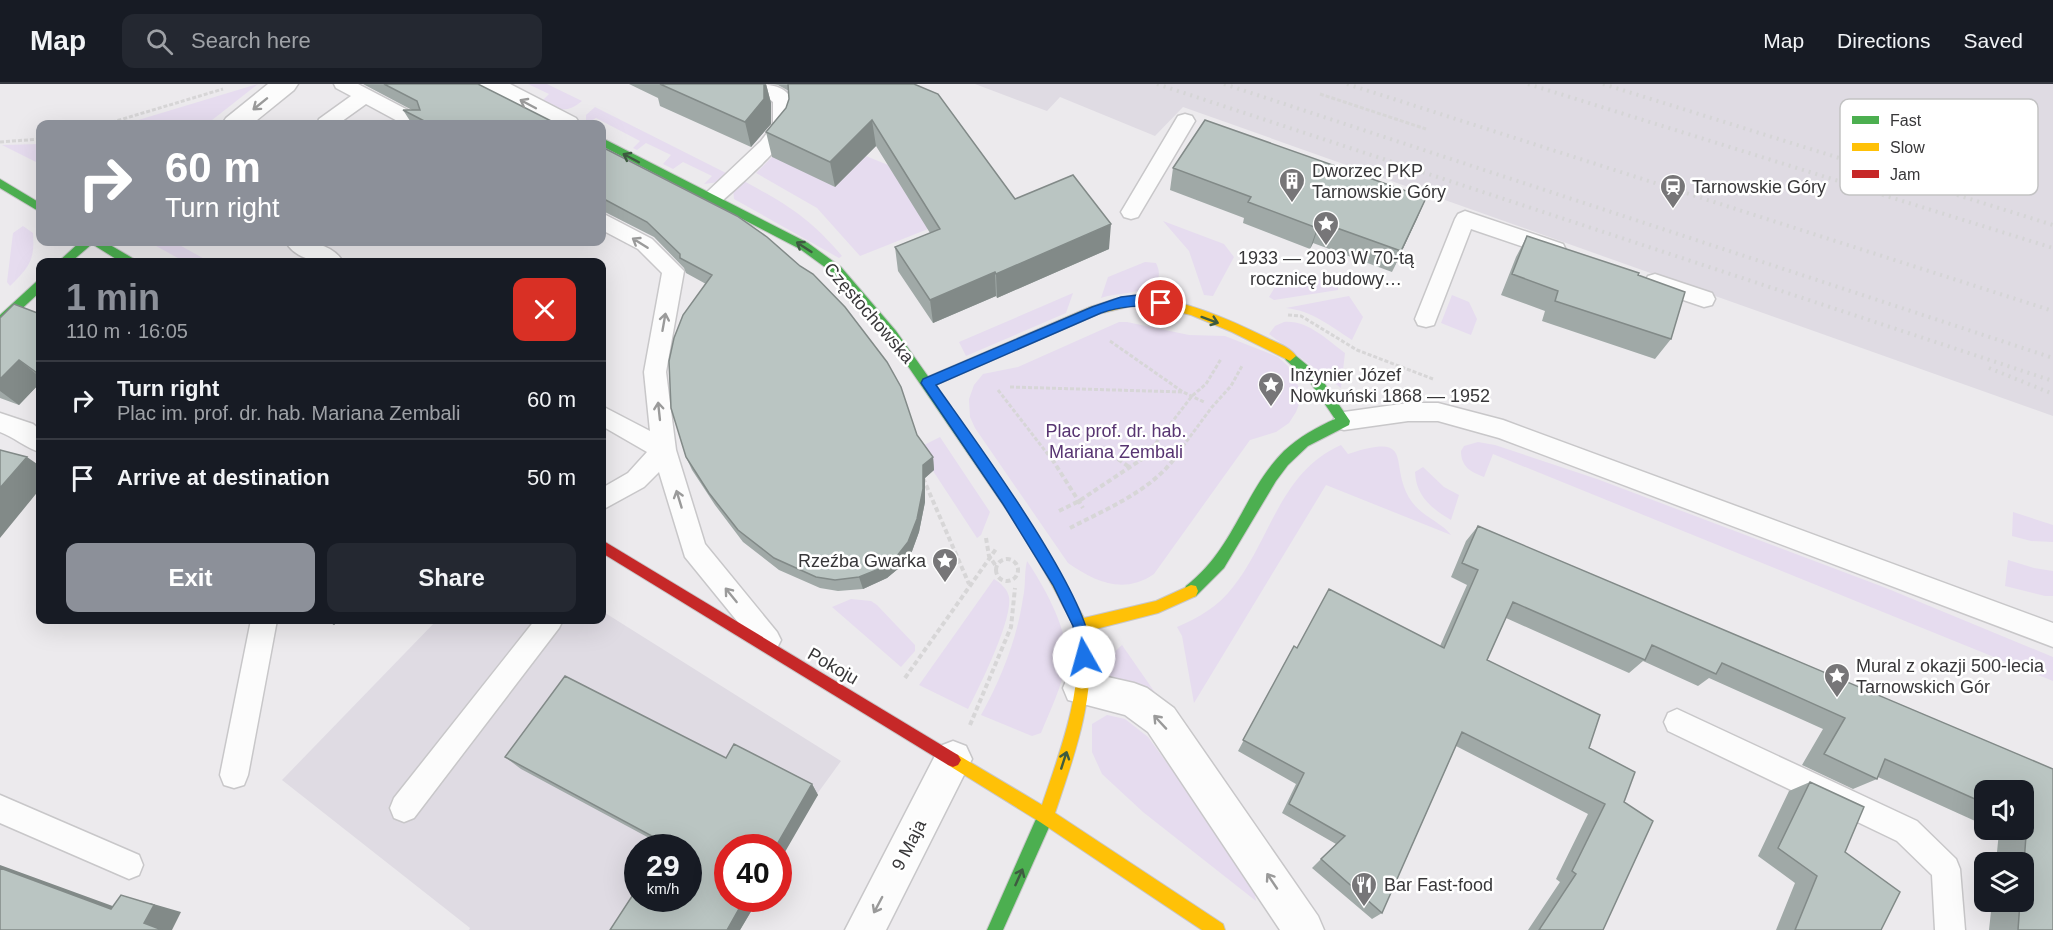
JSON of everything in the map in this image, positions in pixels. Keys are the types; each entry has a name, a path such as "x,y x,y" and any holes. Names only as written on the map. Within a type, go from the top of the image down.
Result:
{"street":[{"path":"240,120 285,84"},
{"path":"489,84 559,120"},
{"name":"Częstochowska","path":"606,144 804,246 837,270 892,334 1008,500 1058,581 1080,626 1085,650 1081,688 1068,749 1046,816"},
{"path":"0,183 36,206"},
{"path":"69,258 82,246"},
{"path":"103,246 123,258"},
{"path":"0,322 36,289"},
{"path":"927,383 1096,310 1121,302 1138,300 1161,303 1283,350 1304,366 1344,421 1312,437 1283,461 1213,572 1183,597 1144,610 1080,626"},
{"name":"Pokoju","path":"606,553 1046,816 1217,930"},
{"path":"1081,688 1134,700 1161,720 1304,930"},
{"name":"9 Maja","path":"865,930 952,759"},
{"path":"995,930 1046,816"}],"lane":[{"path":"343,84 410,120"},
{"path":"713,198 768,146 783,126 782,100 761,84"},
{"path":"331,120 364,96"},
{"path":"1131,212 1185,121"},
{"path":"1426,319 1465,219 1573,255"},
{"path":"606,223 645,244 673,271 655,372 664,450 694,549 782,657"},
{"path":"303,246 326,258"},
{"path":"1639,277 1704,298"},
{"path":"1344,421 1408,412 1438,412 1457,416 1503,430 2053,635"},
{"path":"606,417 664,450"},
{"path":"0,422 25,431 36,439"},
{"path":"606,498 636,480 664,450"},
{"path":"234,775 263,624"},
{"path":"404,808 547,624"},
{"path":"1677,722 1907,831 1946,869 1950,930"},
{"path":"0,809 129,865"}],"path":[{"path":"119,120 230,87"},
{"path":"1320,94 1426,129"},
{"path":"0,142 36,139"},
{"path":"1285,315 1301,316 1341,343 1423,375"},
{"path":"1104,337 1183,392 1204,402"},
{"path":"1079,501 1145,457 1192,396 1206,384 1223,355"},
{"path":"1069,529 1135,493 1164,472 1212,407 1231,386 1248,357"},
{"path":"1083,508 1047,453 997,388 1014,386 1183,392"},
{"path":"1047,453 1061,449 1078,449 1122,459 1129,467"},
{"path":"921,475 969,585"},
{"path":"905,678 1002,541"},
{"path":"952,759 986,691 1011,627 1016,596 1014,579"}],"shaded area":[{"path":"975,84 2053,84 2053,416 1183,107 1155,136 1060,97 1047,111"},
{"path":"606,614 841,761 788,834 714,834 714,912 733,912 740,930 469,930 470,928 282,780 433,624 606,624"}],"green space":[{"path":"258,84 212,120 138,120"},
{"path":"528,84 547,84 582,101 572,108 557,109 541,102 549,94"},
{"path":"595,107 728,174 719,182 704,184 712,176 683,162 673,169 663,164 671,155 646,143 637,150 633,148 640,141 606,123 606,120 596,118 586,120 586,115"},
{"path":"36,144 36,162 2,145"},
{"path":"773,156 835,187 866,156 888,165 928,229 860,256 817,208 756,173"},
{"path":"742,180 796,212 819,231 842,256 839,258 734,199 733,188"},
{"path":"1163,221 1224,244 1234,257 1213,296 1204,295 1189,251"},
{"path":"23,226 33,233 32,257 22,274 10,286 7,282 13,233"},
{"path":"156,246 181,246 203,258 178,258"},
{"path":"1145,262 1156,263 1159,274 1157,281 1150,287 1101,298 1108,277"},
{"path":"1300,272 1338,287 1338,290 1274,300 1269,297 1283,274"},
{"path":"1073,293 1066,313 966,356 959,342"},
{"path":"1452,295 1469,302 1477,319 1471,335 1441,323"},
{"path":"1349,296 1363,317 1352,340 1305,312 1286,308"},
{"name":"Plac prof. dr. hab. Mariana Zembali","path":"1119,322 1189,335 1225,336 1278,357 1288,366 1300,390 1301,399 1289,423 1276,432 1250,440 1154,574 1131,584 1121,585 1110,584 1089,576 1068,563 975,428 970,417 969,399 974,385 983,374 1018,367"},
{"path":"1284,322 1293,322 1309,328 1345,353 1341,388 1269,334 1275,326"},
{"path":"940,437 990,512 981,535 977,538 918,448"},
{"path":"1478,442 1495,445 1597,479 1886,588 2053,657 2053,681 1493,454 1484,477 1479,475 1465,465 1461,457 1464,446"},
{"path":"1341,445 1348,454 1370,448 1393,449 1405,488 1412,502 1421,512 1451,535 1326,485 1194,703 1182,636 1177,627 1208,611 1227,594 1246,568 1290,489 1320,457"},
{"path":"1423,467 1444,487 1459,495 1451,520 1431,506 1418,488 1415,472"},
{"path":"2013,512 2053,525 2053,542 2031,541 2012,536"},
{"path":"2008,560 2053,571 2053,596 2005,586"},
{"path":"1027,561 1054,610 1060,624 1066,651 1064,672 1041,733 1032,736 981,715 1012,644 1024,593"},
{"path":"994,579 1007,592 1009,607 1001,637 968,709 919,685"},
{"path":"851,599 871,601 877,605 915,645 915,651 901,667 832,607"},
{"path":"1122,645 1165,707 1116,684 1104,668 1107,659"},
{"path":"1107,715 1125,719 1148,737 1252,879 1256,901 1143,812 1102,774 1092,752 1092,724"}],"building":[{"path":"384,84 478,84 549,120 422,120 403,110 420,110 417,101"},
{"path":"660,84 764,84 764,99 745,122"},
{"path":"788,84 914,84 938,94 1015,199 1073,175 1111,224 930,300 895,247 940,229 872,120 830,162 766,132 786,108 789,99"},
{"name":"Dworzec PKP Tarnowskie Góry","path":"1205,120 1426,198 1401,251 1320,222 1317,228 1248,202 1251,197 1173,168"},
{"path":"606,149 737,216 767,237 800,266 813,274 845,307 887,362 901,387 917,435 933,457 923,465 923,489 917,519 908,542 884,567 859,577 835,580 816,577 774,558 738,530 709,493 686,457 671,408 669,361 674,338 683,315 712,275 680,258 680,254 647,222 606,200"},
{"path":"1527,236 1639,273 1638,275 1685,292 1671,339 1555,301 1558,291 1512,274"},
{"path":"14,304 36,312 36,372 19,360 0,379 0,318"},
{"path":"0,450 27,457 0,488"},
{"path":"1478,526 2053,769 2053,930 2018,930 2019,912 2034,912 2034,852 2025,852 2026,840 2034,840 2034,780 1974,780 1974,799 1885,759 1877,779 1824,754 1845,718 1722,663 1716,674 1652,645 1645,660 1513,602 1487,660 1600,715 1589,748 1635,772 1624,802 1653,821 1603,930 1539,930 1576,874 1572,871 1605,804 1462,732 1382,913 1321,859 1345,836 1289,804 1304,773 1243,740 1294,646 1297,648 1329,589 1444,648 1478,570 1462,563"},
{"path":"565,676 726,758 734,744 812,784 783,834 714,834 714,912 737,912 727,930 610,930 624,908 624,912 702,912 702,834 648,834 505,757"},
{"path":"1810,782 1864,807 1845,852 1900,892 1881,930 1795,930 1817,876 1778,848"},
{"path":"0,868 111,909 121,895 154,905 144,923 162,930 0,930"}],"railway":[{"path":"1157,84 2053,381"},
{"path":"1224,84 2053,358"},
{"path":"1347,84 2053,311"},
{"path":"1528,84 1840,181"},
{"path":"1603,84 1840,158"},
{"path":"1883,195 2053,248"},
{"path":"1957,195 2053,225"},
{"path":"1989,368 2053,394"}],"traffic: fast":[{"path":"606,144 804,246 837,270 892,334 1013,508"},
{"path":"0,183 36,206"},
{"path":"69,258 82,246"},
{"path":"103,246 123,258"},
{"path":"0,322 36,289"},
{"path":"1191,591 1220,564 1271,477 1289,454 1319,433 1344,421 1314,378 1290,356"},
{"path":"995,930 1046,816"}],"traffic: slow":[{"path":"927,383 1094,310 1115,303 1136,300 1173,305 1194,312 1256,338 1290,356"},
{"path":"1013,508 1050,568 1077,619 1084,650 1080,698 1075,723 1046,816"},
{"path":"1080,626 1158,607 1191,591"},
{"path":"953,760 1046,816 1217,930"}],"traffic: jam":[{"path":"606,548 953,760"}],"place":[{"name":"Dworzec PKP Tarnowskie Góry","path":"1292,204"},
{"name":"Tarnowskie Góry","path":"1673,210"},
{"name":"1933 — 2003 W 70‐tą rocznicę budowy…","path":"1326,247"},
{"name":"Inżynier Józef Nowkuński 1868 — 1952","path":"1271,408"},
{"name":"Rzeźba Gwarka","path":"945,584"},
{"name":"Mural z okazji 500-lecia Tarnowskich Gór","path":"1837,699"},
{"name":"Bar Fast-food","path":"1364,908"}],"route":[{"path":"1084,657 1085,650 1080,626 1058,581 1008,500 927,383 1096,310 1121,302 1138,300 1161,303"}]}
